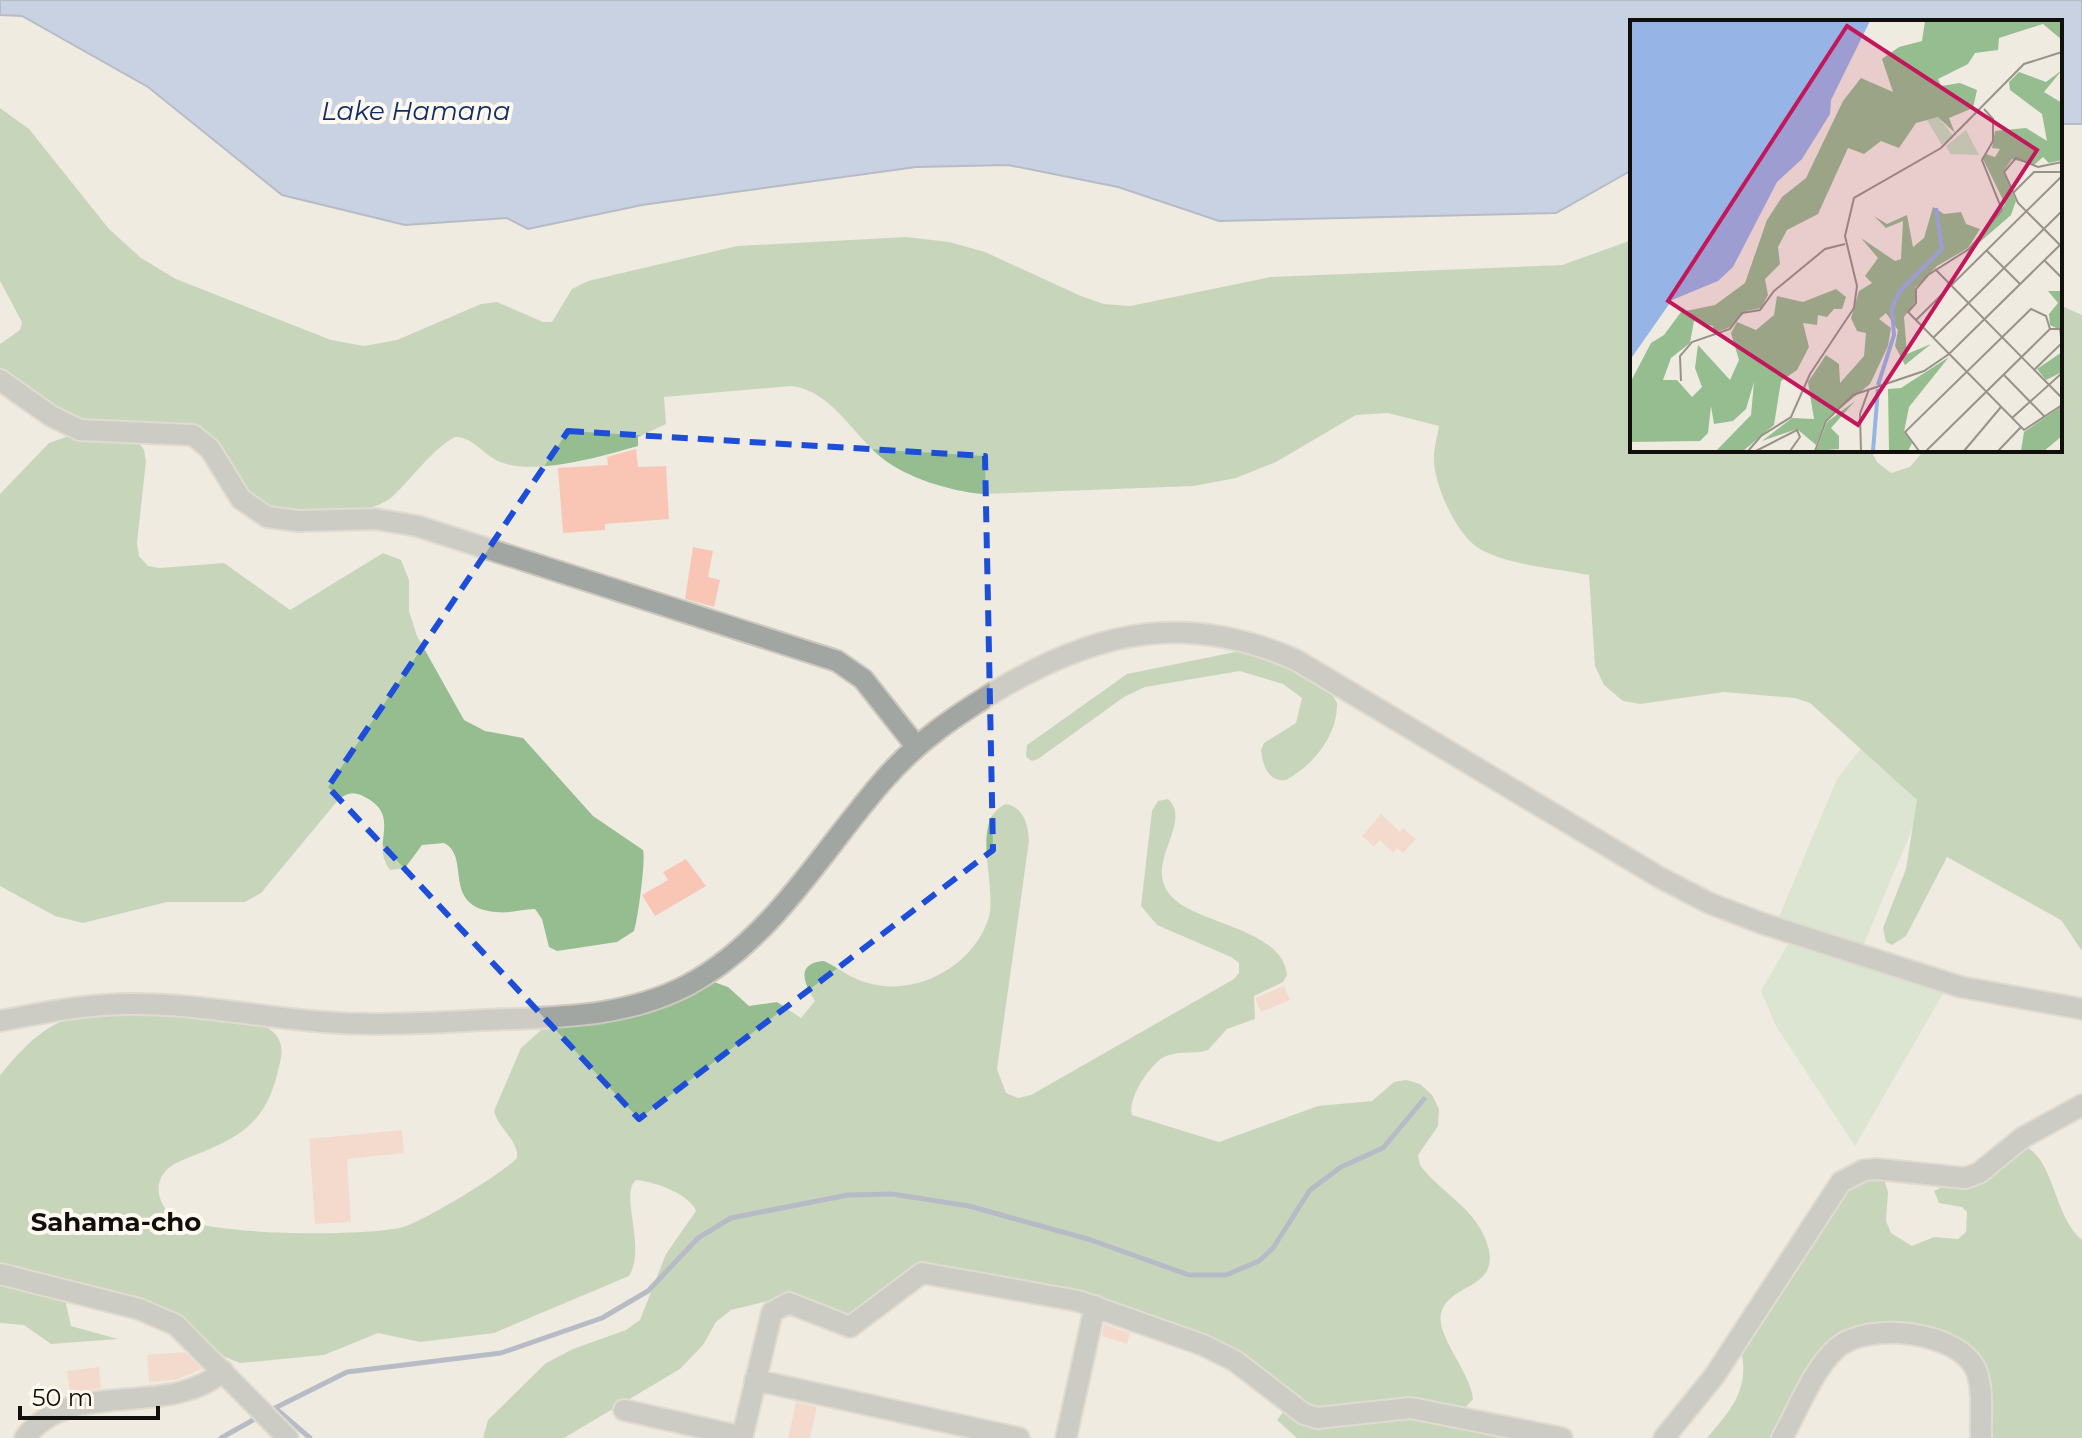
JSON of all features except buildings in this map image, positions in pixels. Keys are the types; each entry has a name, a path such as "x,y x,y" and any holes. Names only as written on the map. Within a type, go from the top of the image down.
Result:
{"street":[{"path":"0,380 51,416 80,430 193,435 210,449 241,499 267,517 283,521 375,519 417,526 837,661 863,679 916,746"},
{"path":"0,1021 71,1008 127,1003 375,1024 577,1017 634,1006 688,985 746,942 916,746 960,712 1032,670 1082,647 1162,631 1230,637 1296,660 1659,877 1709,903 1761,923 1961,987 2082,1009"},
{"path":"1664,1438 1715,1375 1841,1182 1864,1170 1877,1169 1965,1178 1979,1173 2022,1138 2082,1105"},
{"path":"624,1410 742,1437 768,1320 780,1305 799,1305 850,1327 922,1273 1040,1291 1095,1306 1220,1352 1304,1414 1317,1418 1411,1408 1562,1438"},
{"path":"0,1274 49,1284 158,1316 192,1338 288,1438"},
{"path":"1066,1438 1095,1306"},
{"path":"1782,1438 1835,1349 1850,1338 1884,1332 1944,1342 1968,1357 1979,1383 1981,1438"},
{"path":"25,1438 38,1423 61,1410 165,1396 214,1378 223,1371"},
{"path":"755,1380 1019,1438"}],"highlighted area":[{"path":"568,431 985,456 993,850 639,1119 328,787"}],"green space":[{"path":"0,108 29,129 109,229 141,258 176,279 331,340 364,346 397,340 481,304 497,302 543,322 552,322 572,289 588,281 737,246 906,237 949,242 985,252 1081,296 1104,304 1130,306 1271,277 1562,265 1630,241 1630,452 1872,452 1877,462 1891,473 1910,467 1922,452 2062,452 2062,306 2082,315 2082,951 2061,920 1947,857 1906,936 1892,945 1886,942 1883,928 1906,869 1917,800 1810,703 1795,698 1724,692 1640,704 1623,701 1604,685 1595,666 1589,575 1505,559 1472,543 1456,523 1439,485 1434,459 1439,426 1388,413 1356,415 1276,462 1236,478 1194,486 982,494 956,490 904,472 871,448 830,404 791,386 664,397 666,424 638,437 638,446 552,466 503,463 468,440 455,437 430,457 392,497 378,505 340,514 295,513 275,509 245,493 215,445 68,418 0,371 0,344 20,330 22,322 0,281"},
{"path":"69,436 138,442 144,450 146,461 137,543 139,556 148,566 160,568 224,563 290,610 383,553 401,560 409,580 409,611 417,636 464,720 485,731 523,738 593,816 643,850 634,931 617,942 557,951 549,947 542,919 535,909 496,912 479,908 468,901 462,892 456,859 444,843 422,845 405,868 390,870 384,860 382,812 363,796 353,793 339,799 261,893 245,902 167,902 83,923 55,916 0,886 0,494 49,443"},
{"path":"1240,651 1265,657 1309,677 1331,694 1337,703 1333,727 1322,748 1306,767 1286,780 1271,776 1261,750 1264,743 1296,723 1302,698 1283,684 1240,671 1145,687 1124,697 1038,759 1032,761 1026,757 1027,745 1127,674"},
{"path":"1861,748 1917,800 1913,827 1863,946 1778,919 1837,779"},
{"path":"1168,799 1174,809 1175,820 1162,872 1164,885 1172,897 1184,906 1256,937 1271,947 1282,959 1287,975 1283,982 1254,996 1255,1019 1227,1029 1208,1050 1174,1054 1158,1061 1136,1092 1132,1115 1219,1142 1318,1106 1372,1101 1394,1082 1406,1080 1420,1084 1432,1095 1439,1109 1438,1126 1418,1155 1420,1165 1472,1217 1485,1238 1490,1255 1483,1277 1446,1303 1441,1314 1448,1344 1471,1389 1473,1399 1465,1408 1307,1408 1239,1355 926,1267 848,1317 789,1296 731,1310 716,1322 703,1345 680,1369 564,1438 483,1438 488,1420 546,1363 573,1349 626,1330 640,1320 666,1254 696,1211 679,1194 636,1180 630,1197 635,1251 629,1276 494,1333 420,1342 378,1333 324,1355 240,1363 225,1357 197,1333 0,1267 0,1075 31,1041 54,1025 98,1014 155,1013 261,1025 277,1037 281,1057 271,1095 263,1109 243,1131 167,1170 161,1177 159,1187 160,1198 168,1212 184,1220 210,1226 281,1233 355,1232 403,1227 462,1196 517,1158 515,1146 494,1111 521,1048 541,1030 637,1016 714,982 728,987 749,1006 777,1002 801,1018 815,1001 804,976 805,970 815,963 824,961 862,981 887,986 905,986 923,981 956,964 980,936 988,920 989,825 995,812 1006,804 1017,809 1024,818 1029,841 997,1069 1006,1093 1018,1098 1031,1095 1234,979 1239,973 1239,963 1231,957 1157,925 1141,906 1152,811 1158,801"},
{"path":"1789,942 1944,992 1855,1146 1776,1026 1761,991"},
{"path":"2026,1147 2043,1164 2065,1218 2082,1240 2082,1438 1988,1438 1982,1366 1865,1326 1774,1438 1707,1438 1731,1408 1741,1388 1741,1350 1839,1196 1855,1180 1884,1179 1888,1192 1886,1221 1891,1233 1912,1246 1934,1237 1958,1239 1966,1232 1967,1212 1962,1207 1939,1203 1934,1191"},
{"path":"0,1281 65,1299 71,1326 118,1339 51,1344 24,1325 0,1323"},
{"path":"1284,1411 1392,1415 1529,1438 1297,1438 1277,1420"}],"water":[{"name":"Lake Hamana","path":"0,0 2082,0 2082,124 2062,124 2062,20 1630,20 1630,171 1556,213 1219,221 1118,187 1008,165 916,167 642,205 528,229 507,218 405,225 282,195 148,87 22,16 0,15"}],"waterway":[{"path":"273,1409 347,1372 501,1353 602,1318 648,1291 698,1238 731,1218 848,1195 892,1194 969,1206 1088,1239 1189,1275 1226,1275 1259,1261 1273,1248 1310,1190 1341,1167 1383,1148 1424,1099"},
{"path":"275,1408 310,1438"},
{"path":"221,1438 255,1419"}],"district":[{"name":"Sahama-cho","path":"116,1222"}]}
